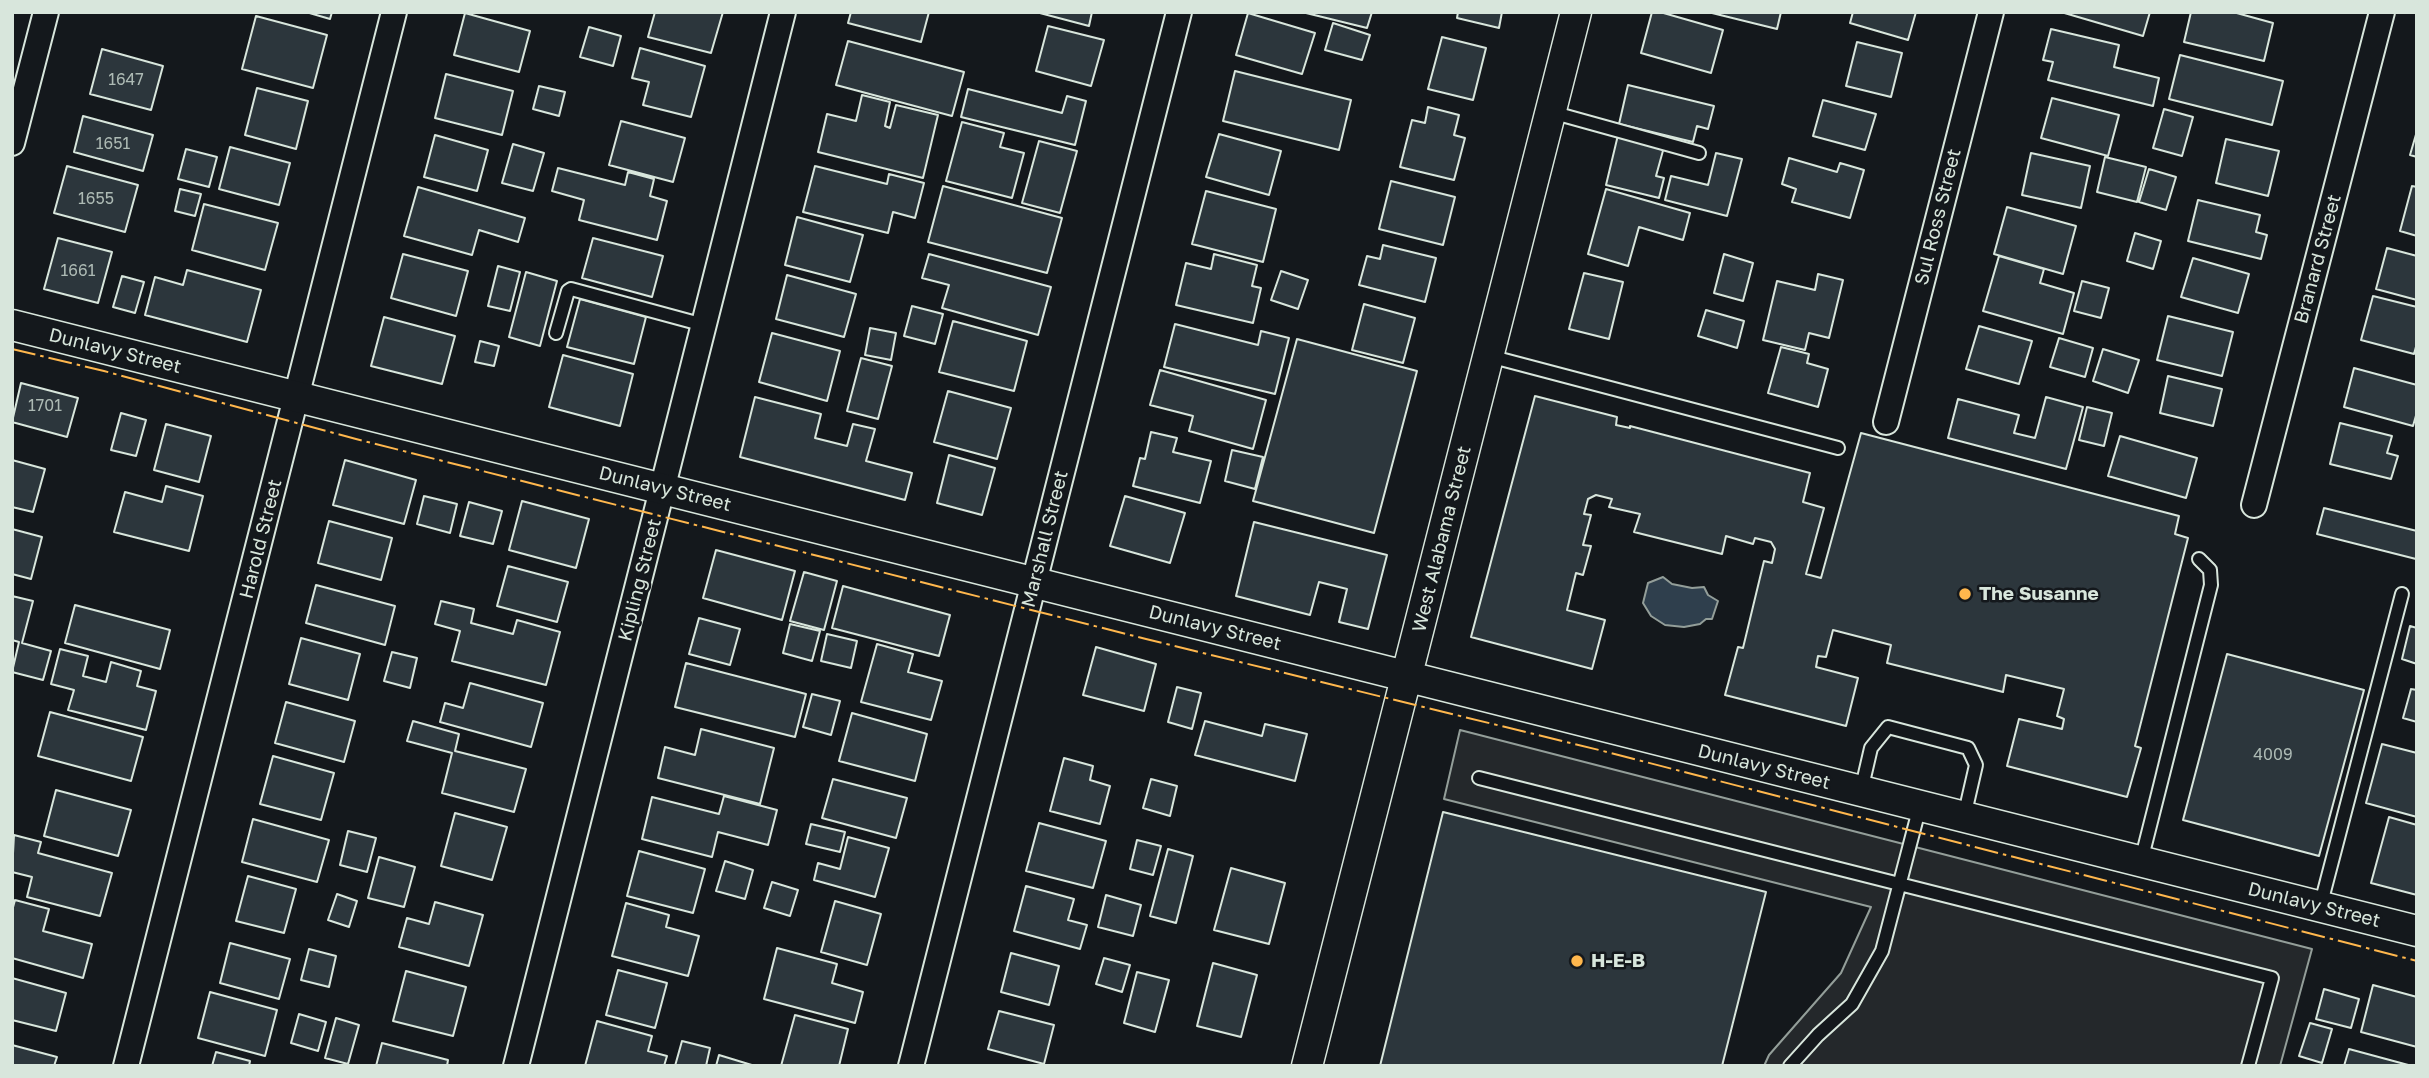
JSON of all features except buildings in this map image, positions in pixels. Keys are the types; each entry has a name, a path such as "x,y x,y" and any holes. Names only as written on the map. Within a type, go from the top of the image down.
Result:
{"street":[{"path":"12,143 46,12"},
{"name":"Harold Street","path":"126,1066 394,12"},
{"name":"Kipling Street","path":"516,1066 783,12"},
{"name":"Marshall Street","path":"911,1066 1179,12"},
{"name":"West Alabama Street","path":"1307,1066 1576,12"},
{"name":"Sul Ross Street","path":"1886,422 1991,12"},
{"name":"Branard Street","path":"2255,505 2382,12"},
{"name":"Dunlavy Street","path":"12,325 2417,931"}],"lane":[{"path":"1551,112 1699,153"},
{"path":"556,333 570,289 704,325"},
{"path":"1489,355 1838,448"},
{"path":"2141,862 2211,585 2210,570 2199,559"},
{"path":"2320,907 2402,594"},
{"path":"1861,791 1871,748 1888,727 1968,748 1976,765 1964,817"},
{"path":"1479,778 2272,978 2248,1066"},
{"path":"1790,1066 1818,1035 1852,1004 1882,951 1920,806"}],"shaded area":[{"path":"1460,730 2312,949 2280,1066 1764,1066 1769,1055 1841,973 1871,907 1444,799"}],"water":[{"path":"1663,577 1672,584 1692,588 1704,587 1708,595 1718,601 1712,619 1684,627 1665,625 1651,616 1643,603 1648,583"}],"power":[{"path":"12,349 1146,639 1599,750 2417,961"}],"place":[{"name":"The Susanne","path":"1965,594"},
{"name":"H-E-B","path":"1577,961"}]}
